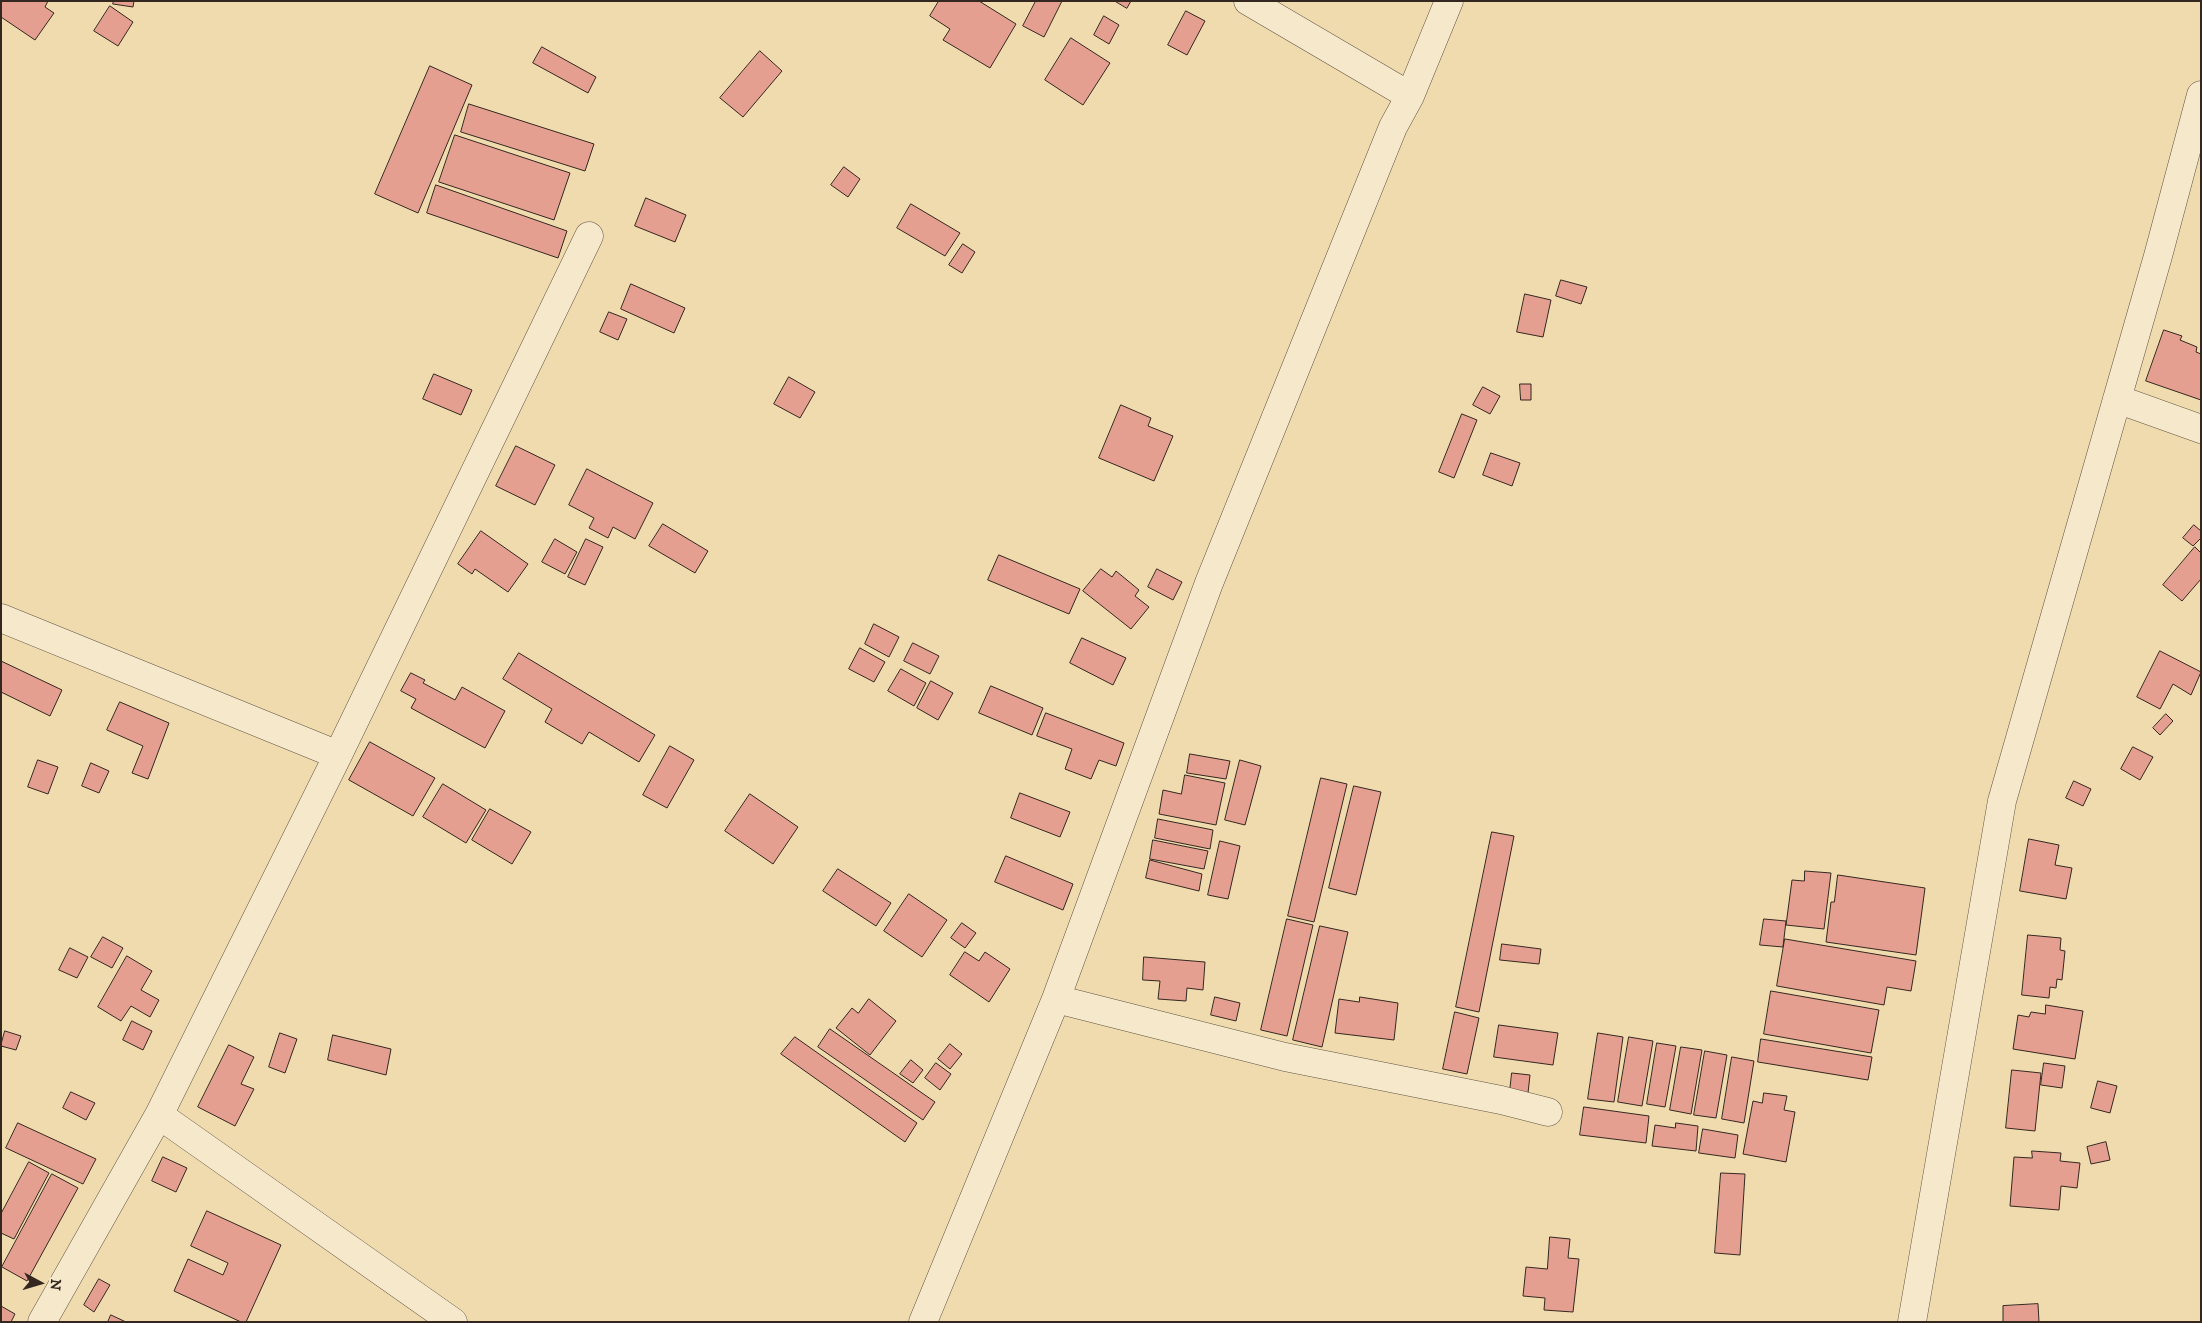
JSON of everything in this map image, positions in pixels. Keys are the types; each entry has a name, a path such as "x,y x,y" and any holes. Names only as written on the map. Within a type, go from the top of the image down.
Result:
{"street":[{"path":"1248,1 1410,96"},
{"path":"923,1322 1056,999 1209,583 1393,127 1410,96 1450,1"},
{"path":"1912,1322 2002,801 2117,399 2193,152 2201,95"},
{"path":"42,1322 159,1114 338,755 589,236"},
{"path":"2117,399 2201,429"},
{"path":"1,618 338,755"},
{"path":"1056,999 1284,1057 1501,1100 1548,1112"},
{"path":"159,1114 453,1322"}],"building":[{"path":"1,1 48,1 45,7 54,13 35,40 1,17"},
{"path":"114,1 134,1 133,7 113,4"},
{"path":"939,1 979,1 1016,24 990,68 943,40 950,29 930,16"},
{"path":"1036,1 1062,1 1044,37 1023,26"},
{"path":"1115,1 1131,1 1127,8"},
{"path":"110,6 133,22 118,46 94,31"},
{"path":"1186,11 1205,21 1187,55 1168,45"},
{"path":"1104,16 1119,25 1109,44 1094,35"},
{"path":"1071,38 1110,63 1083,105 1045,80"},
{"path":"542,47 596,77 588,93 533,63"},
{"path":"760,51 782,71 743,117 720,98"},
{"path":"430,66 472,85 418,213 375,194"},
{"path":"469,104 594,144 585,171 461,132"},
{"path":"455,135 570,173 554,220 439,182"},
{"path":"844,167 860,179 848,197 831,185"},
{"path":"436,185 567,231 558,258 427,213"},
{"path":"646,198 686,215 675,242 635,226"},
{"path":"911,204 960,233 945,256 897,228"},
{"path":"963,244 975,252 962,273 949,265"},
{"path":"1561,280 1587,287 1581,304 1556,296"},
{"path":"631,284 685,308 674,333 621,309"},
{"path":"1525,294 1551,300 1543,337 1517,332"},
{"path":"609,312 627,319 618,340 600,332"},
{"path":"2164,330 2182,336 2180,340 2197,347 2196,352 2201,354 2201,400 2146,381"},
{"path":"434,374 472,390 461,415 423,399"},
{"path":"789,377 815,392 800,418 774,404"},
{"path":"1520,384 1531,384 1531,400 1521,400"},
{"path":"1483,387 1500,396 1490,414 1473,405"},
{"path":"1121,405 1151,418 1148,426 1173,436 1154,481 1099,458"},
{"path":"1462,414 1477,420 1454,478 1439,472"},
{"path":"516,446 555,465 535,505 496,486"},
{"path":"1491,453 1520,463 1512,486 1483,475"},
{"path":"587,469 653,503 635,539 613,527 608,538 589,528 594,518 569,505"},
{"path":"663,524 708,551 695,573 649,546"},
{"path":"2194,525 2201,531 2201,538 2193,546 2183,538"},
{"path":"481,531 528,564 508,592 475,569 472,574 458,564"},
{"path":"555,539 577,552 565,574 542,562"},
{"path":"586,539 603,547 585,585 568,577"},
{"path":"2195,547 2201,553 2201,579 2182,601 2163,585"},
{"path":"999,555 1080,589 1069,614 988,580"},
{"path":"1101,569 1112,577 1116,571 1139,590 1135,596 1149,607 1131,629 1083,591"},
{"path":"1157,569 1182,582 1173,600 1148,587"},
{"path":"874,624 899,637 889,657 865,644"},
{"path":"1082,638 1126,658 1113,685 1070,663"},
{"path":"913,643 939,656 930,674 904,661"},
{"path":"860,648 885,662 874,682 849,669"},
{"path":"2160,651 2201,672 2191,695 2173,684 2160,709 2137,697"},
{"path":"519,653 655,735 639,762 589,732 582,744 545,722 552,709 503,679"},
{"path":"1,661 62,690 50,716 1,692"},
{"path":"901,669 926,683 914,706 888,691"},
{"path":"411,673 425,680 423,683 455,700 462,687 505,711 485,748 411,708 416,699 401,691"},
{"path":"931,681 953,693 938,720 917,708"},
{"path":"991,686 1043,708 1032,735 979,713"},
{"path":"120,702 169,723 148,779 132,773 143,746 107,730"},
{"path":"1046,713 1124,743 1116,766 1099,760 1091,779 1065,769 1072,749 1037,736"},
{"path":"2166,714 2173,721 2160,735 2153,728"},
{"path":"370,742 435,778 413,816 349,780"},
{"path":"670,746 694,760 667,808 643,795"},
{"path":"2133,747 2153,757 2140,780 2121,769"},
{"path":"1190,754 1230,761 1226,779 1187,773"},
{"path":"38,760 58,767 48,794 28,787"},
{"path":"1240,760 1261,766 1245,825 1225,820"},
{"path":"91,763 109,771 99,793 82,786"},
{"path":"1185,775 1225,783 1216,825 1159,814 1163,790 1181,794"},
{"path":"1321,778 1347,784 1314,922 1288,916"},
{"path":"2074,781 2091,789 2083,806 2066,798"},
{"path":"443,784 486,810 466,843 423,817"},
{"path":"1354,786 1381,792 1356,895 1329,888"},
{"path":"1020,793 1070,812 1060,837 1011,818"},
{"path":"750,794 798,827 773,864 725,831"},
{"path":"490,809 531,832 512,864 472,840"},
{"path":"1158,819 1213,830 1210,849 1155,838"},
{"path":"1492,832 1514,836 1479,1012 1456,1007"},
{"path":"2029,839 2059,845 2055,865 2072,868 2066,899 2020,891"},
{"path":"1153,840 1208,851 1204,869 1150,859"},
{"path":"1220,841 1240,846 1228,899 1208,895"},
{"path":"1006,856 1073,884 1063,910 995,882"},
{"path":"1150,860 1202,874 1199,891 1146,878"},
{"path":"838,869 891,903 876,926 823,891"},
{"path":"1805,871 1831,873 1824,929 1786,925 1792,880 1804,881"},
{"path":"1838,875 1925,888 1916,955 1826,942 1831,902 1834,902"},
{"path":"909,894 947,920 922,957 884,931"},
{"path":"1287,919 1313,925 1287,1036 1261,1030"},
{"path":"1764,919 1786,921 1783,947 1760,945"},
{"path":"962,923 976,933 965,948 951,938"},
{"path":"1320,926 1348,932 1322,1047 1293,1040"},
{"path":"2028,935 2061,938 2060,950 2065,951 2062,980 2057,979 2056,988 2050,987 2049,998 2022,995"},
{"path":"103,937 123,948 112,968 91,957"},
{"path":"1785,939 1916,961 1911,991 1887,987 1884,1005 1777,986"},
{"path":"1502,944 1541,949 1539,964 1500,960"},
{"path":"70,948 88,957 77,978 59,970"},
{"path":"965,952 979,961 985,952 1010,969 989,1002 950,975"},
{"path":"127,956 152,971 141,990 159,1000 150,1017 131,1006 121,1021 98,1007"},
{"path":"1144,957 1205,962 1203,990 1187,988 1186,1001 1158,999 1160,981 1143,980"},
{"path":"1771,991 1879,1010 1871,1053 1764,1034"},
{"path":"1215,997 1240,1003 1236,1021 1211,1015"},
{"path":"1360,997 1398,1003 1394,1040 1335,1033 1339,999 1359,1002"},
{"path":"869,999 896,1021 870,1055 836,1028 852,1008 858,1013"},
{"path":"2046,1005 2083,1011 2075,1059 2013,1049 2018,1015 2029,1017 2031,1012 2045,1014"},
{"path":"1455,1012 1479,1018 1467,1074 1443,1069"},
{"path":"132,1021 152,1031 143,1050 123,1040"},
{"path":"1499,1025 1558,1033 1553,1065 1494,1057"},
{"path":"830,1029 935,1102 923,1120 818,1047"},
{"path":"5,1031 21,1036 16,1050 1,1046"},
{"path":"280,1033 297,1039 285,1073 269,1067"},
{"path":"1598,1033 1623,1037 1614,1102 1588,1099"},
{"path":"333,1035 391,1049 386,1075 328,1060"},
{"path":"795,1037 917,1123 905,1142 781,1054"},
{"path":"1629,1037 1653,1041 1642,1106 1618,1102"},
{"path":"1761,1039 1872,1057 1868,1080 1758,1062"},
{"path":"1657,1043 1676,1046 1665,1107 1647,1104"},
{"path":"950,1044 962,1054 950,1069 938,1059"},
{"path":"229,1045 254,1057 241,1084 254,1089 235,1126 198,1107"},
{"path":"1681,1047 1702,1050 1691,1114 1670,1110"},
{"path":"1705,1051 1727,1055 1716,1118 1694,1115"},
{"path":"1732,1057 1754,1061 1744,1123 1722,1119"},
{"path":"911,1060 923,1070 913,1083 900,1074"},
{"path":"936,1063 951,1074 940,1090 925,1078"},
{"path":"2044,1063 2065,1066 2062,1088 2041,1085"},
{"path":"2012,1070 2041,1073 2035,1131 2006,1128"},
{"path":"1512,1073 1530,1075 1528,1093 1510,1091"},
{"path":"2098,1081 2117,1086 2110,1113 2091,1108"},
{"path":"71,1092 95,1103 86,1120 63,1108"},
{"path":"1764,1093 1787,1096 1784,1110 1795,1112 1786,1162 1743,1154 1753,1101 1762,1103"},
{"path":"1584,1107 1649,1116 1646,1143 1580,1135"},
{"path":"18,1123 96,1159 83,1184 6,1148"},
{"path":"1676,1123 1698,1126 1696,1151 1652,1146 1655,1125 1675,1128"},
{"path":"1703,1129 1738,1135 1735,1158 1699,1153"},
{"path":"2106,1142 2110,1160 2091,1164 2087,1147"},
{"path":"2032,1151 2061,1153 2060,1161 2080,1163 2077,1188 2061,1186 2059,1210 2010,1206 2014,1157 2032,1158"},
{"path":"163,1157 187,1168 176,1192 152,1181"},
{"path":"29,1162 49,1173 14,1239 1,1233 1,1214"},
{"path":"1721,1173 1745,1174 1740,1255 1715,1253"},
{"path":"52,1174 78,1188 27,1281 2,1267"},
{"path":"207,1211 281,1245 246,1322 241,1322 174,1291 188,1259 223,1275 228,1263 191,1246"},
{"path":"1550,1237 1570,1239 1568,1258 1579,1259 1573,1312 1544,1310 1545,1298 1523,1296 1526,1267 1547,1269"},
{"path":"99,1279 110,1285 94,1312 84,1305"},
{"path":"2038,1304 2039,1322 2003,1322 2003,1306"},
{"path":"1,1306 15,1314 11,1322 1,1322"},
{"path":"111,1315 126,1322 108,1322"}]}
